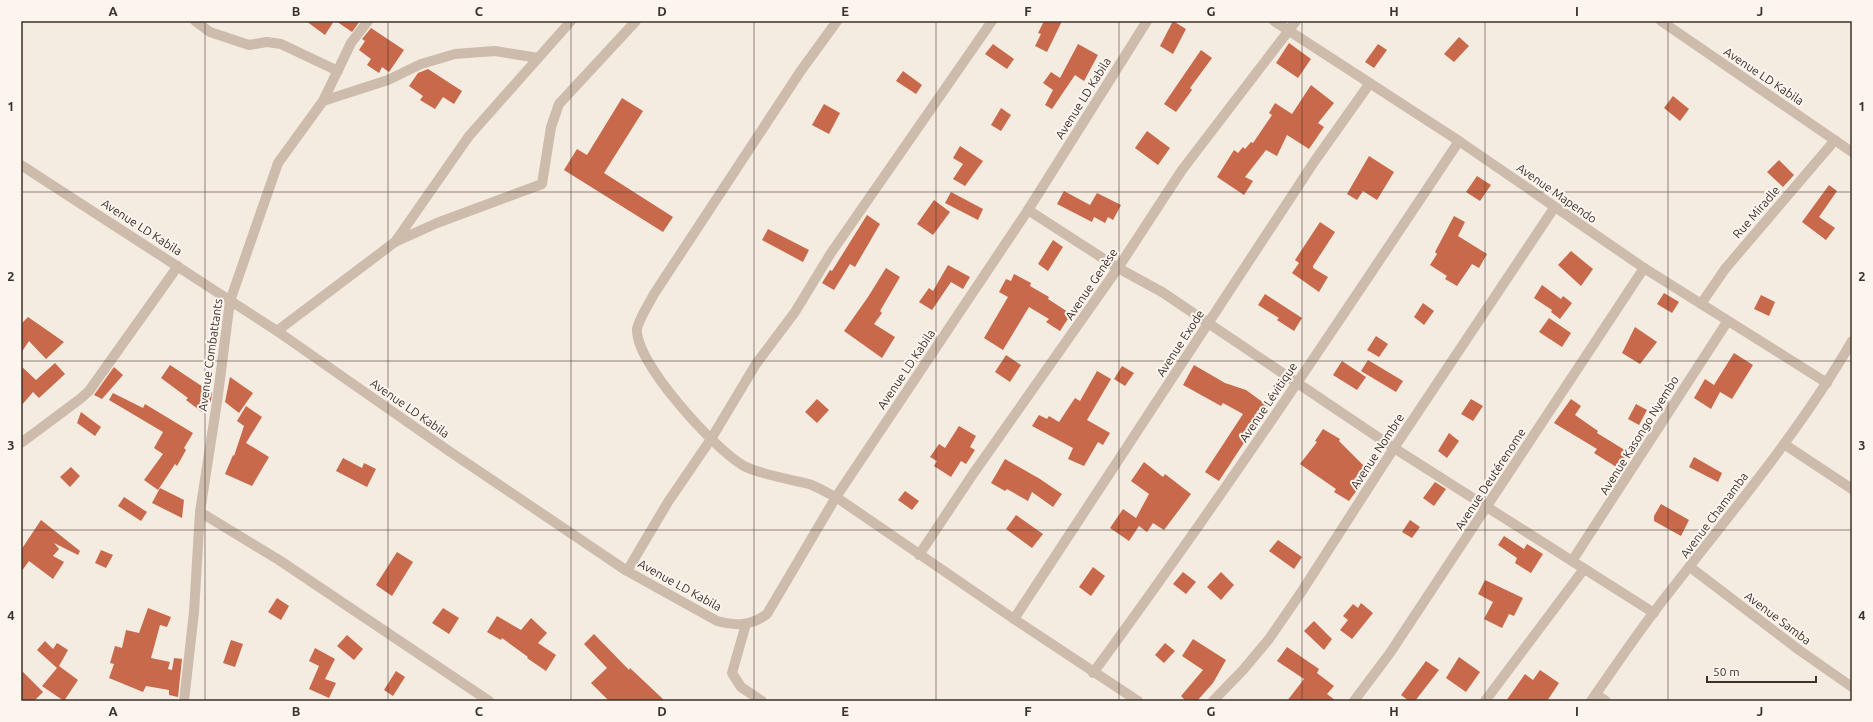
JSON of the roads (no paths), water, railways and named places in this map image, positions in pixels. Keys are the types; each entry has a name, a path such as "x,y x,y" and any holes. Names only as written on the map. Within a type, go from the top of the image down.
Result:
{"street":[{"path":"195,21 210,32 249,45 267,42 281,44 338,71"},
{"name":"Avenue Combattants","path":"184,701 194,612 200,512 217,402 230,301 278,163 323,101 351,43 368,21"},
{"path":"395,242 469,136 571,21"},
{"path":"837,21 800,72 654,294 637,328 638,338 652,367 666,389 711,439 745,466 811,485 836,497 1014,619 1138,701"},
{"path":"627,571 668,502 711,439 756,364 794,312 831,253 992,21"},
{"name":"Avenue LD Kabila","path":"21,165 277,331 449,451 627,571 716,621 732,625 746,624 757,621 767,614 836,497 1028,210 1147,21"},
{"name":"Avenue Mapendo","path":"1274,21 1460,141 1554,208 1644,268 1727,322 1759,340 1827,383"},
{"name":"Avenue Genèse","path":"919,554 973,474 1118,268 1182,170 1296,21"},
{"name":"Avenue LD Kabila","path":"1661,21 1852,152"},
{"path":"277,331 395,242 437,223 542,184 551,127 559,104 634,22"},
{"path":"323,101 388,80 421,64 455,54 495,51 538,58"},
{"name":"Avenue Exode","path":"1014,619 1314,162 1370,83"},
{"name":"Rue Miradle","path":"1701,304 1725,269 1835,140"},
{"name":"Avenue Lévitique","path":"1093,672 1180,553 1297,383 1460,141"},
{"name":"Avenue Nombre","path":"1213,701 1243,670 1269,639 1554,208"},
{"path":"1028,210 1118,268 1162,292 1209,322 1394,448 1654,613"},
{"path":"21,443 89,391 178,266"},
{"name":"Avenue Deutérenome","path":"1354,701 1390,653 1644,268"},
{"name":"Avenue Kasongo Nyembo","path":"1572,561 1727,322"},
{"name":"Avenue Chamamba","path":"1594,697 1654,613 1784,444 1827,383 1852,341"},
{"path":"1784,444 1852,489"},
{"path":"200,512 279,560 489,701"},
{"name":"Avenue Samba","path":"1690,567 1799,650 1852,688"},
{"path":"1485,701 1584,569"},
{"path":"746,624 732,673 741,687 762,701"},
{"path":"1594,697 1606,701"}]}
